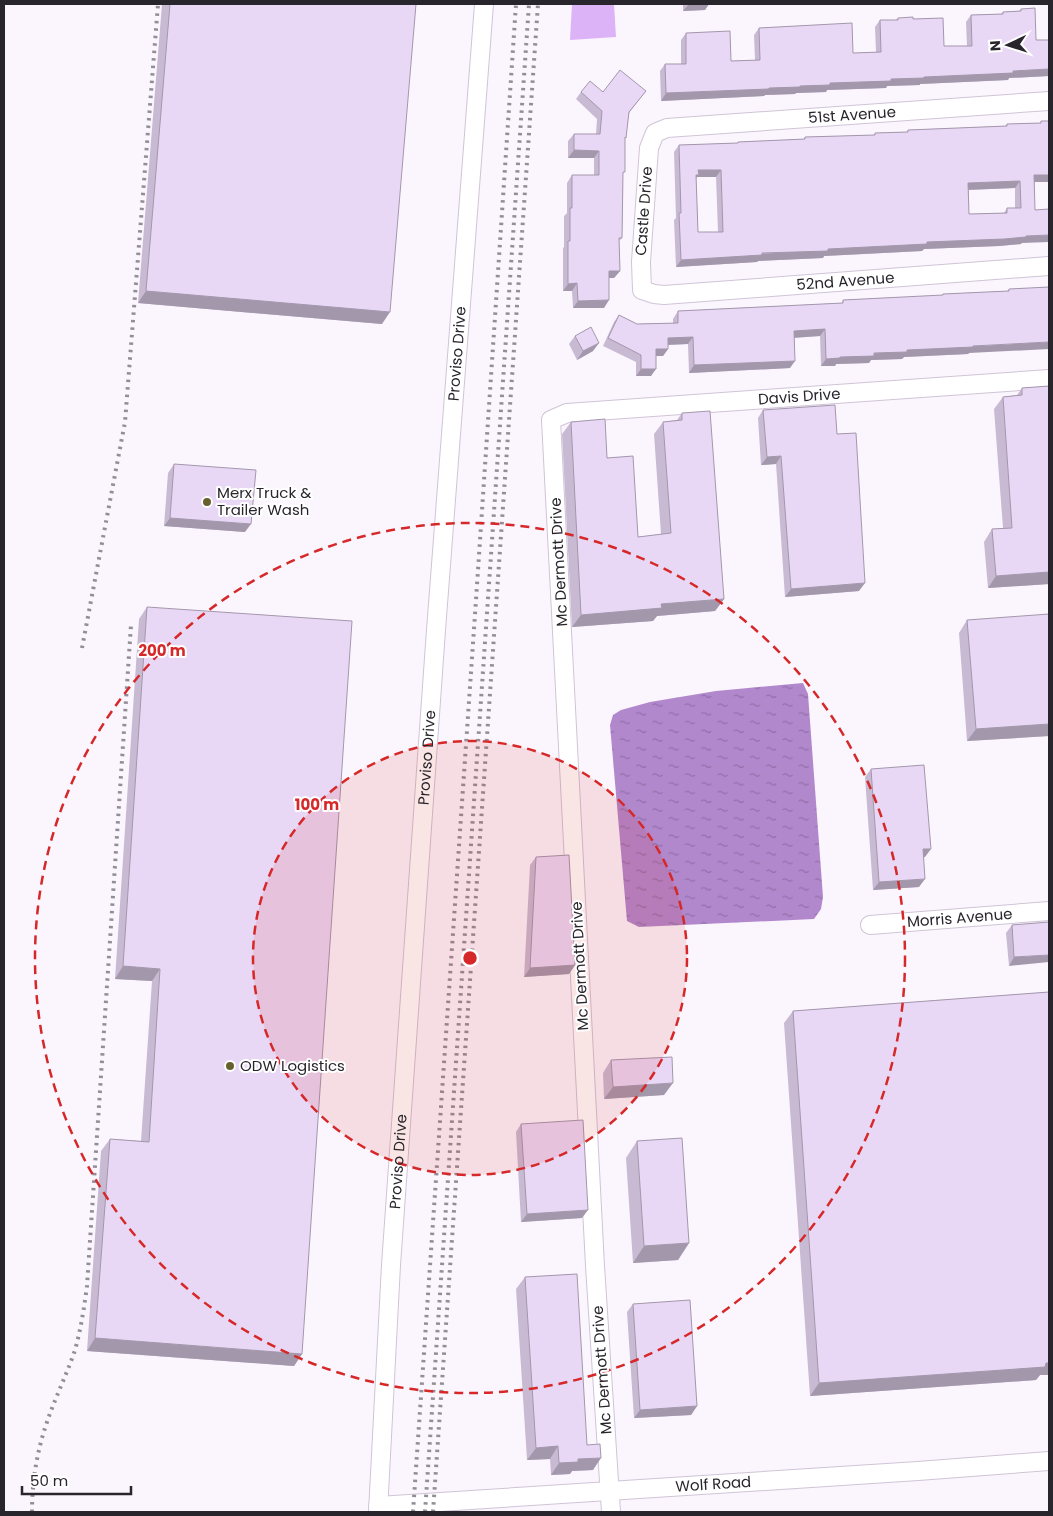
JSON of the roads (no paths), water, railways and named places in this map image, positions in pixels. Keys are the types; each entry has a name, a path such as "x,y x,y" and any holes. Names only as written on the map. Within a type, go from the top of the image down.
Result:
{"street":[{"name":"Proviso Drive","path":"378,1509 392,1255 435,640 484,4"},
{"name":"51st Avenue","path":"655,133 668,128 1049,101"},
{"name":"Castle Drive","path":"642,290 641,262 648,158 649,148 655,133"},
{"name":"52nd Avenue","path":"642,290 664,295 1049,266"},
{"name":"Davis Drive","path":"551,420 567,413 1049,379"},
{"name":"Mc Dermott Drive","path":"551,420 595,1266 611,1512"},
{"name":"Morris Avenue","path":"870,925 1049,911"},
{"name":"Wolf Road","path":"378,1509 449,1502 1049,1461"},
{"path":"434,1512 449,1502"}],"water":[{"path":"803,683 808,694 823,897 821,909 814,919 639,927 627,921 610,725 613,715 621,710 650,702 716,691"}],"railway":[{"path":"82,648 125,422 158,4"},
{"path":"413,1512 516,4"},
{"path":"425,1512 529,4"},
{"path":"433,1512 538,4"},
{"path":"32,1512 34,1478 40,1444 75,1350 87,1286 131,625"}],"place":[{"name":"Merx Truck & Trailer Wash","path":"207,502"},
{"name":"ODW Logistics","path":"230,1066"}]}
